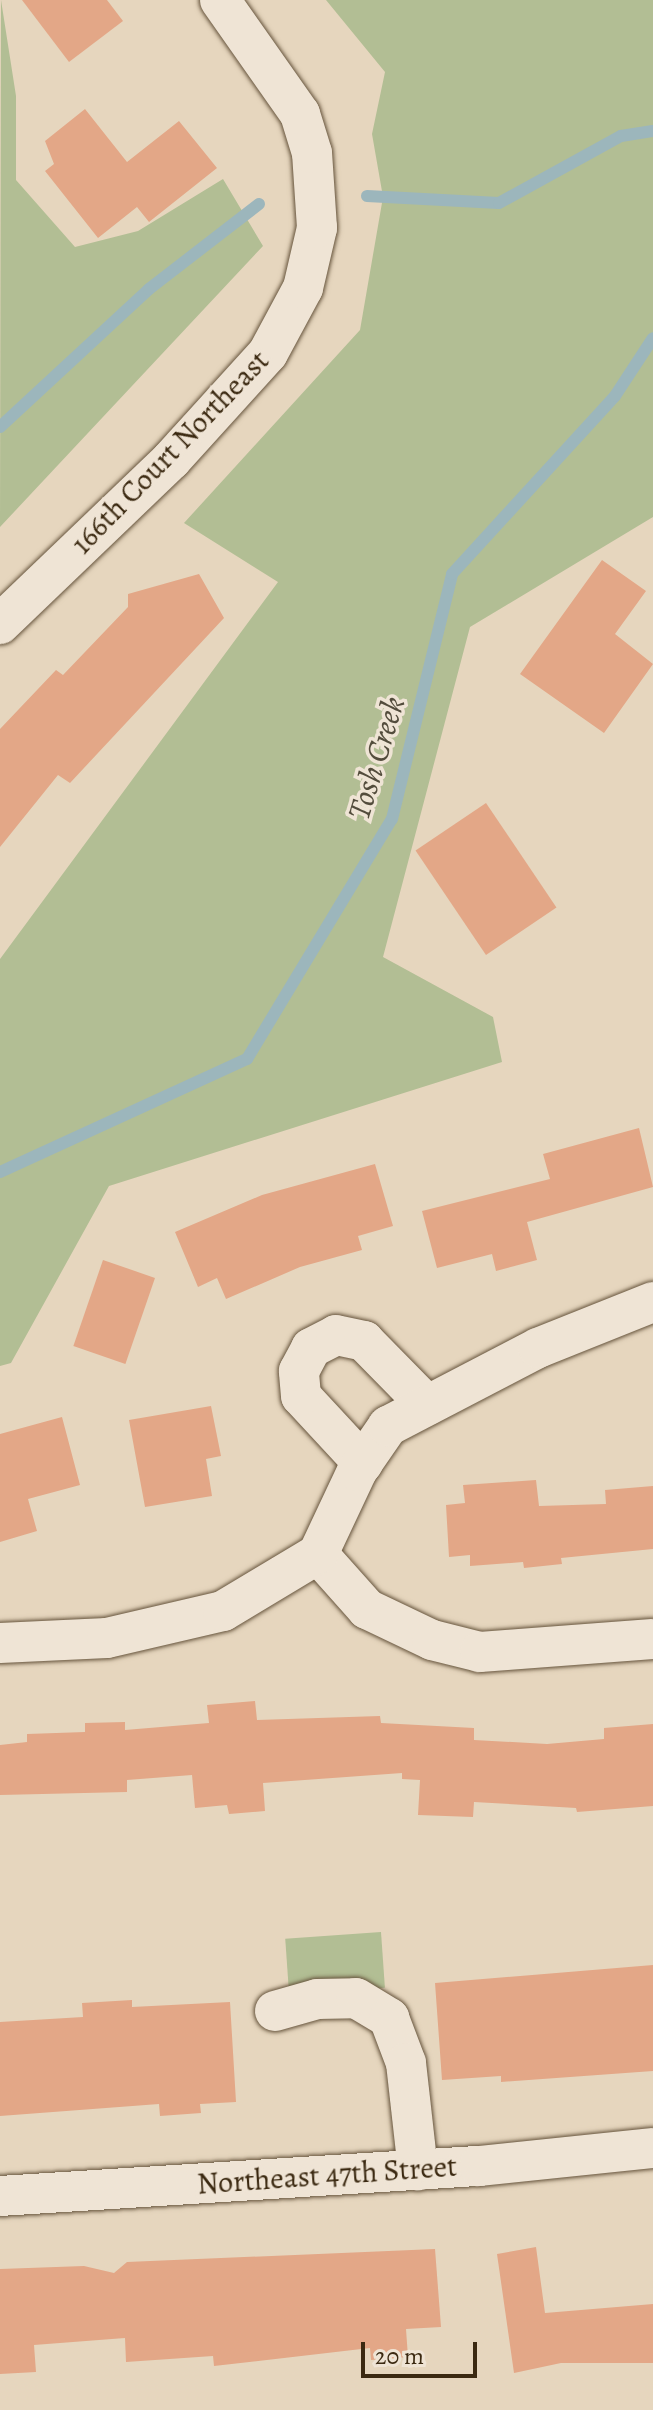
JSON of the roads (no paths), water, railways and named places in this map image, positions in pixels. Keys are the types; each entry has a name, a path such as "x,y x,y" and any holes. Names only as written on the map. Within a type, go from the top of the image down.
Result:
{"street":[{"name":"166th Court Northeast","path":"0,624 171,460 258,364 303,288 317,228 312,153 300,114 220,0"},
{"path":"0,1643 107,1638 223,1611 318,1554 363,1463 388,1426 538,1348 653,1302"},
{"path":"363,1463 301,1396 299,1371 311,1348 336,1335 364,1341 427,1405"},
{"path":"318,1554 367,1609 432,1640 480,1652 653,1639"},
{"path":"275,2011 317,1999 356,1998 389,2018 406,2063 418,2170"},
{"name":"Northeast 47th Street","path":"0,2196 418,2170 653,2148"}],"waterway":[{"path":"367,196 499,203 621,136 653,131"},
{"path":"0,427 149,289 259,204"},
{"name":"Tosh Creek","path":"0,1172 247,1059 392,819 452,574 615,396 653,338"}]}
